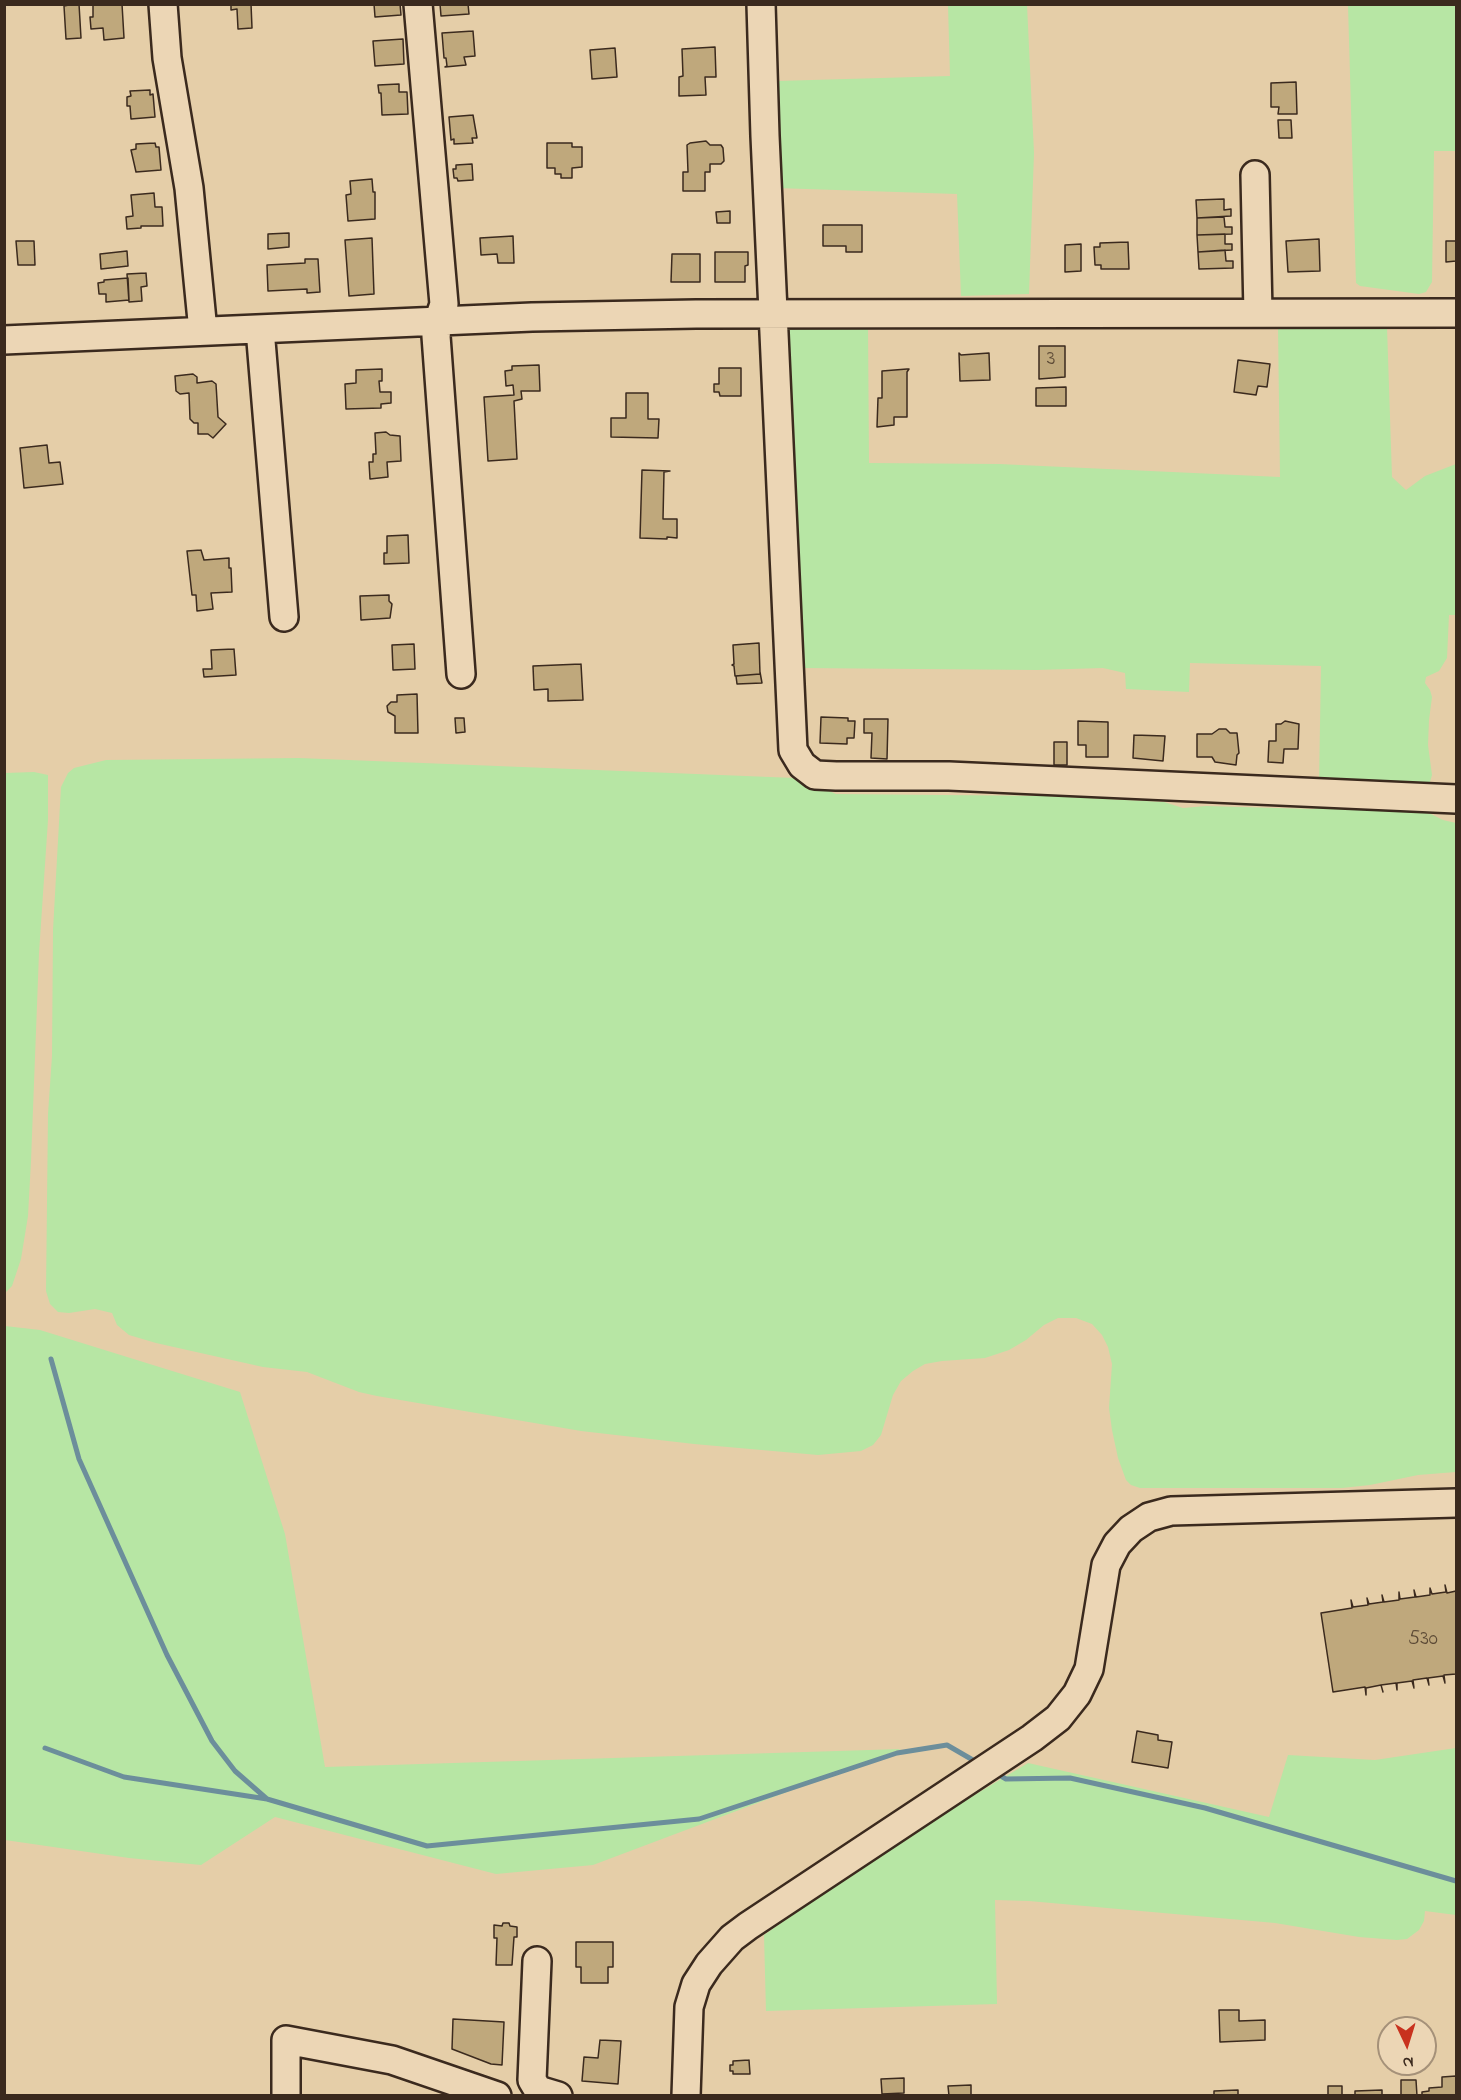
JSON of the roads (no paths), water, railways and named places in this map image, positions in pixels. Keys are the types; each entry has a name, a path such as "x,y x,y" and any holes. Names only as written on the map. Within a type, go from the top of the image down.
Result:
{"street":[{"path":"163,4 167,58 189,188 203,330"},
{"path":"418,4 444,304 438,322 437,348 462,674"},
{"path":"761,4 793,750 802,765 815,775 949,776 1456,799"},
{"path":"1255,174 1258,313"},
{"path":"4,340 532,317 696,314 1456,313"},
{"path":"260,329 284,617"},
{"path":"686,2096 689,2007 702,1974 717,1954 732,1938 748,1926 1045,1729 1058,1718 1077,1694 1089,1669 1106,1565 1123,1536 1139,1523 1160,1514 1182,1510 1456,1503"},
{"path":"537,1961 532,2080 538,2090 558,2096"},
{"path":"286,2096 286,2040 392,2060 497,2096"}],"waterway":[{"path":"51,1359 79,1459 167,1655 212,1741 235,1771 267,1799 427,1846 699,1819 897,1753 947,1745 978,1763"},
{"path":"45,1748 124,1777 267,1799"},
{"path":"994,1772 1006,1779 1070,1778 1205,1808 1456,1881"}]}
